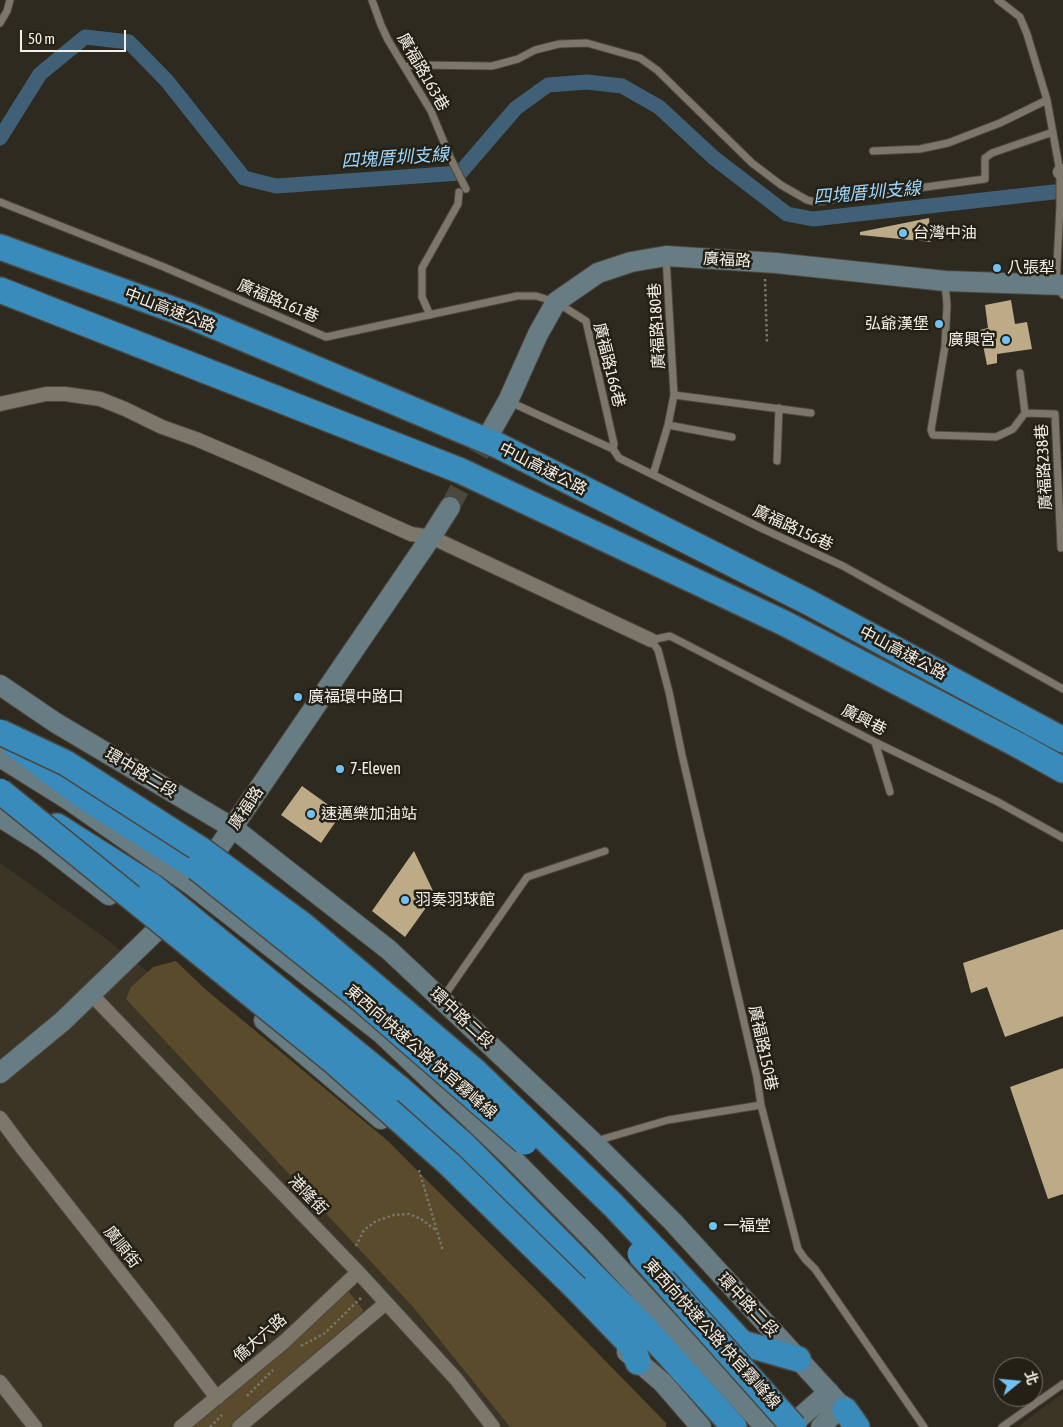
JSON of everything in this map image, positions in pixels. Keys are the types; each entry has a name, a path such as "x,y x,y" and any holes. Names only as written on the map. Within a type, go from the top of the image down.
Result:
{"highway":[{"name":"中山高速公路","path":"0,247 188,316 499,446 810,603 1063,740"},
{"name":"中山高速公路","path":"0,290 461,471 784,623 1063,770"},
{"path":"0,733 66,763 195,846 303,925 476,1072 613,1205 742,1343 798,1359"},
{"name":"東西向快速公路 快官霧峰線","path":"0,733 83,796 197,868 355,994 518,1136 644,1258 794,1427"},
{"path":"0,790 332,1060 449,1164 576,1288 633,1347 638,1362"},
{"path":"0,790 152,886 399,1088 472,1152 641,1324 734,1427"}],"street":[{"name":"廣福路","path":"486,440 508,401 538,334 556,302 598,273 631,262 666,256 765,262 945,281 1061,288"},
{"path":"0,404 46,394 65,394 100,399 126,408 162,428 196,439 256,464 411,534 432,537 651,640"},
{"name":"廣福路","path":"0,1073 91,994 156,931 189,891 432,537 450,507"},
{"name":"環中路二段","path":"0,685 56,723 233,828 389,950 593,1142 673,1222 847,1412"},
{"path":"0,757 69,800 381,1033 509,1155 594,1240 765,1427"},
{"path":"0,772 102,833 189,891 363,1032 490,1149 586,1242 692,1358 751,1427"},
{"path":"0,817 43,844 156,931 433,1164 552,1277 621,1348 663,1383 701,1427"},
{"name":"港隆街","path":"91,994 386,1302 456,1379 493,1427"},
{"name":"廣順街","path":"0,1118 22,1149 164,1327 217,1398"},
{"name":"僑大六路","path":"182,1427 284,1341 358,1272"},
{"path":"239,1427 386,1302"},
{"path":"0,1382 35,1427"},
{"path":"789,1427 847,1412"},
{"path":"821,1427 847,1412"}],"lane":[{"path":"0,23 7,11 10,0"},
{"name":"廣福路163巷","path":"372,0 380,25 432,111 462,190 458,204 422,268 422,297 430,315"},
{"path":"998,0 1020,18 1027,34 1046,100 1061,174 1061,288"},
{"path":"405,67 414,65 492,66 518,59 535,50 559,44 587,43 640,58 657,70 752,163 780,185 807,200 815,202 985,179 985,158 992,153 1053,132"},
{"path":"873,151 920,149 948,143 1000,123 1046,100"},
{"name":"廣福路161巷","path":"0,202 164,267 326,336 517,296 536,296 556,302"},
{"name":"廣福路180巷","path":"653,475 668,425 674,395 666,256"},
{"path":"945,281 947,305 945,346 931,430 934,435 996,437 1013,429 1026,413 1020,373"},
{"name":"廣福路166巷","path":"556,302 586,321 614,444 612,449"},
{"path":"674,395 811,413"},
{"name":"廣福路156巷","path":"508,401 612,449 619,458 843,566 1063,689"},
{"path":"777,461 779,408"},
{"name":"廣福路238巷","path":"1026,413 1055,414 1061,548"},
{"path":"668,425 732,437"},
{"name":"廣興巷","path":"651,640 670,636 875,742 998,802 1063,838"},
{"name":"廣福路150巷","path":"651,640 658,650 669,692 755,1069 761,1105 798,1249 805,1260 815,1269 924,1427"},
{"path":"875,742 890,792"},
{"path":"442,999 527,877 606,851"},
{"path":"593,1142 668,1120 761,1105"},
{"path":"1002,1427 1063,1384"}],"path":[{"path":"765,262 767,342"},
{"path":"419,1170 443,1251"},
{"path":"356,1246 364,1230 376,1221 394,1215 409,1214 421,1219 437,1231"},
{"path":"297,1348 325,1333 362,1297"},
{"path":"248,1396 278,1364"},
{"path":"210,1427 222,1415"}],"shaded area":[{"path":"0,863 101,935 168,987 650,1427 0,1427"},
{"path":"176,961 205,989 388,1141 666,1423 666,1427 510,1427 414,1308 126,999 131,987 153,967"},
{"path":"344,1291 349,1292 363,1310 362,1315 230,1427 189,1427"},
{"path":"1063,1393 1063,1427 1017,1427"}],"building":[{"name":"台灣中油","path":"929,218 931,242 860,235 860,232"},
{"name":"廣興宮","path":"1011,300 1015,324 1027,322 1032,349 997,354 997,363 987,365 980,330 988,328 985,305"},
{"name":"速邁樂加油站","path":"302,786 341,814 321,843 281,815"},
{"path":"414,851 435,895 405,937 372,911"},
{"path":"1063,929 1063,1016 1005,1037 987,987 971,993 963,963"},
{"path":"1063,1068 1063,1194 1048,1199 1010,1087"}],"waterway":[{"name":"四塊厝圳支線","path":"0,138 40,74 85,37 129,42 167,81 244,178 276,186 460,173 516,108 548,85 587,82 622,86 659,107 714,158 787,214 813,219 1063,191"}],"tunnel":[{"path":"450,507 486,440"}],"place":[{"name":"台灣中油","path":"903,233"},
{"name":"八張犁","path":"997,268"},
{"name":"弘爺漢堡","path":"939,324"},
{"name":"廣興宮","path":"1006,340"},
{"name":"廣福環中路口","path":"298,697"},
{"name":"7-Eleven","path":"340,769"},
{"name":"速邁樂加油站","path":"311,814"},
{"name":"羽奏羽球館","path":"405,900"},
{"name":"一福堂","path":"713,1226"}]}
